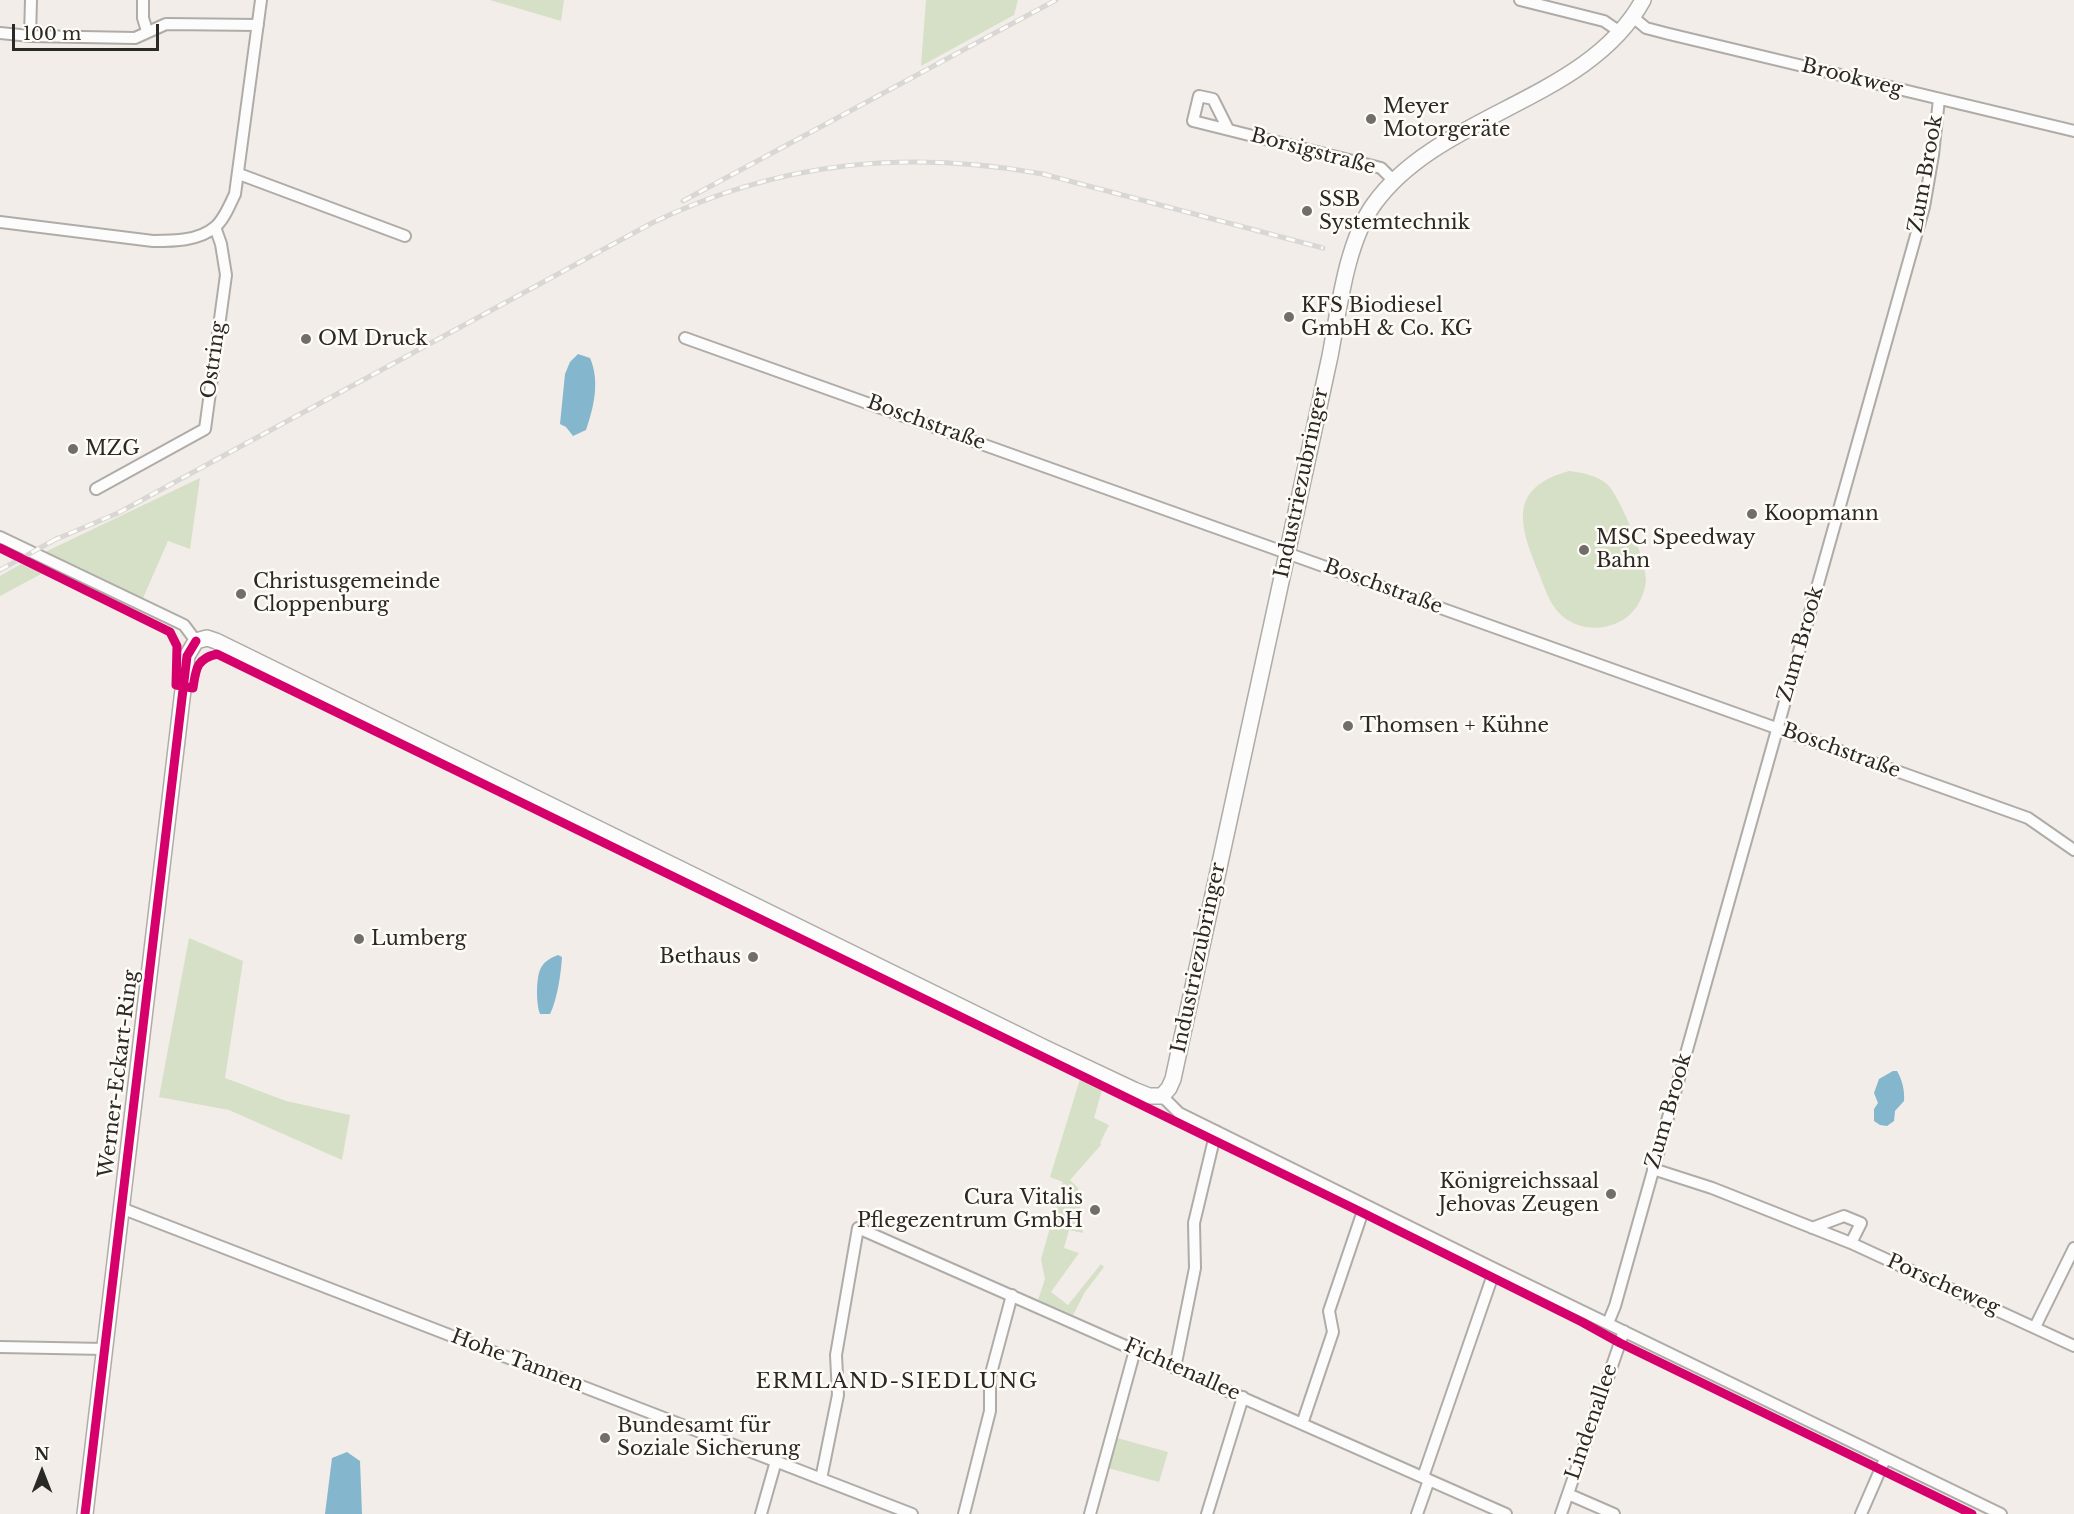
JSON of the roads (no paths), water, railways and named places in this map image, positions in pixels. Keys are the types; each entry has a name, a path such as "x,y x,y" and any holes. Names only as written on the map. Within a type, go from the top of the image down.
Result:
{"street":[{"path":"30,36 31,0"},
{"path":"143,0 143,18 147,32"},
{"path":"0,222 153,241 177,241 195,237 215,227 235,194 261,0"},
{"path":"1520,0 1604,21 1620,32"},
{"name":"Industriezubringer","path":"1162,1096 1173,1079 1330,356 1344,282 1353,251 1373,205 1394,181 1434,149 1545,88 1597,52 1633,17 1642,0"},
{"name":"Brookweg","path":"1633,17 1646,27 1669,34 2074,131"},
{"path":"0,33 30,36 135,38 166,24 258,25"},
{"name":"Zum Brook","path":"1608,1323 1615,1306 1924,207 1939,99"},
{"name":"Borsigstraße","path":"1228,129 1381,168 1394,181"},
{"path":"238,174 405,236"},
{"name":"Ostring","path":"96,489 205,429 226,275 221,244 215,227"},
{"name":"Boschstraße","path":"685,338 2028,818 2074,850"},
{"path":"0,537 184,625 196,641 207,638 216,641 1004,1029 1134,1090 1149,1096 1162,1096 1179,1113 2001,1514"},
{"name":"Werner-Eckart-Ring","path":"86,1514 187,656 196,641"},
{"path":"1175,1368 1195,1268 1194,1223 1216,1131"},
{"name":"Porscheweg","path":"1653,1169 1712,1188 1851,1243 2074,1346"},
{"path":"1302,1424 1333,1332 1329,1311 1365,1205"},
{"name":"Hohe Tannen","path":"121,1208 912,1514"},
{"path":"1812,1228 1844,1216 1861,1223 1851,1243"},
{"name":"Fichtenallee","path":"821,1479 838,1395 836,1355 858,1228 1506,1514"},
{"path":"2036,1327 2074,1248"},
{"path":"1417,1514 1426,1478 1495,1269"},
{"path":"964,1514 990,1412 990,1377 1012,1295"},
{"name":"Lindenallee","path":"1561,1514 1624,1331"},
{"path":"0,1347 105,1349"},
{"path":"1090,1514 1135,1350"},
{"path":"1207,1514 1243,1397"},
{"path":"1861,1514 1885,1459"},
{"path":"761,1514 776,1461"},
{"path":"1568,1494 1614,1514"}],"water":[{"path":"578,354 590,358 595,376 595,394 586,430 573,436 566,427 560,424 565,374 570,362"},
{"path":"558,955 562,957 555,1002 550,1014 540,1014 537,986 541,967"},
{"path":"1897,1071 1900,1078 1904,1089 1904,1101 1895,1111 1894,1121 1887,1126 1880,1125 1874,1121 1874,1109 1878,1103 1874,1093 1879,1079"},
{"path":"347,1452 360,1461 362,1514 325,1514 332,1458"}],"railway":[{"path":"683,201 1056,0"},
{"path":"52,541 118,513 652,223 699,202 747,186 795,174 843,166 892,162 992,166 1043,174 1323,248"},
{"path":"0,570 58,538"}],"place":[{"name":"Meyer Motorgeräte","path":"1371,119"},
{"name":"SSB Systemtechnik","path":"1307,211"},
{"name":"KFS Biodiesel GmbH & Co. KG","path":"1289,317"},
{"name":"OM Druck","path":"306,339"},
{"name":"MZG","path":"73,449"},
{"name":"Koopmann","path":"1752,514"},
{"name":"MSC Speedway Bahn","path":"1584,550"},
{"name":"Christusgemeinde Cloppenburg","path":"241,594"},
{"name":"Thomsen + Kühne","path":"1348,726"},
{"name":"Lumberg","path":"359,939"},
{"name":"Bethaus","path":"753,957"},
{"name":"Königreichssaal Jehovas Zeugen","path":"1611,1194"},
{"name":"Cura Vitalis Pflegezentrum GmbH","path":"1095,1210"},
{"name":"Bundesamt für Soziale Sicherung","path":"605,1438"}],"district":[{"name":"ERMLAND-SIEDLUNG","path":"897,1382"}]}
